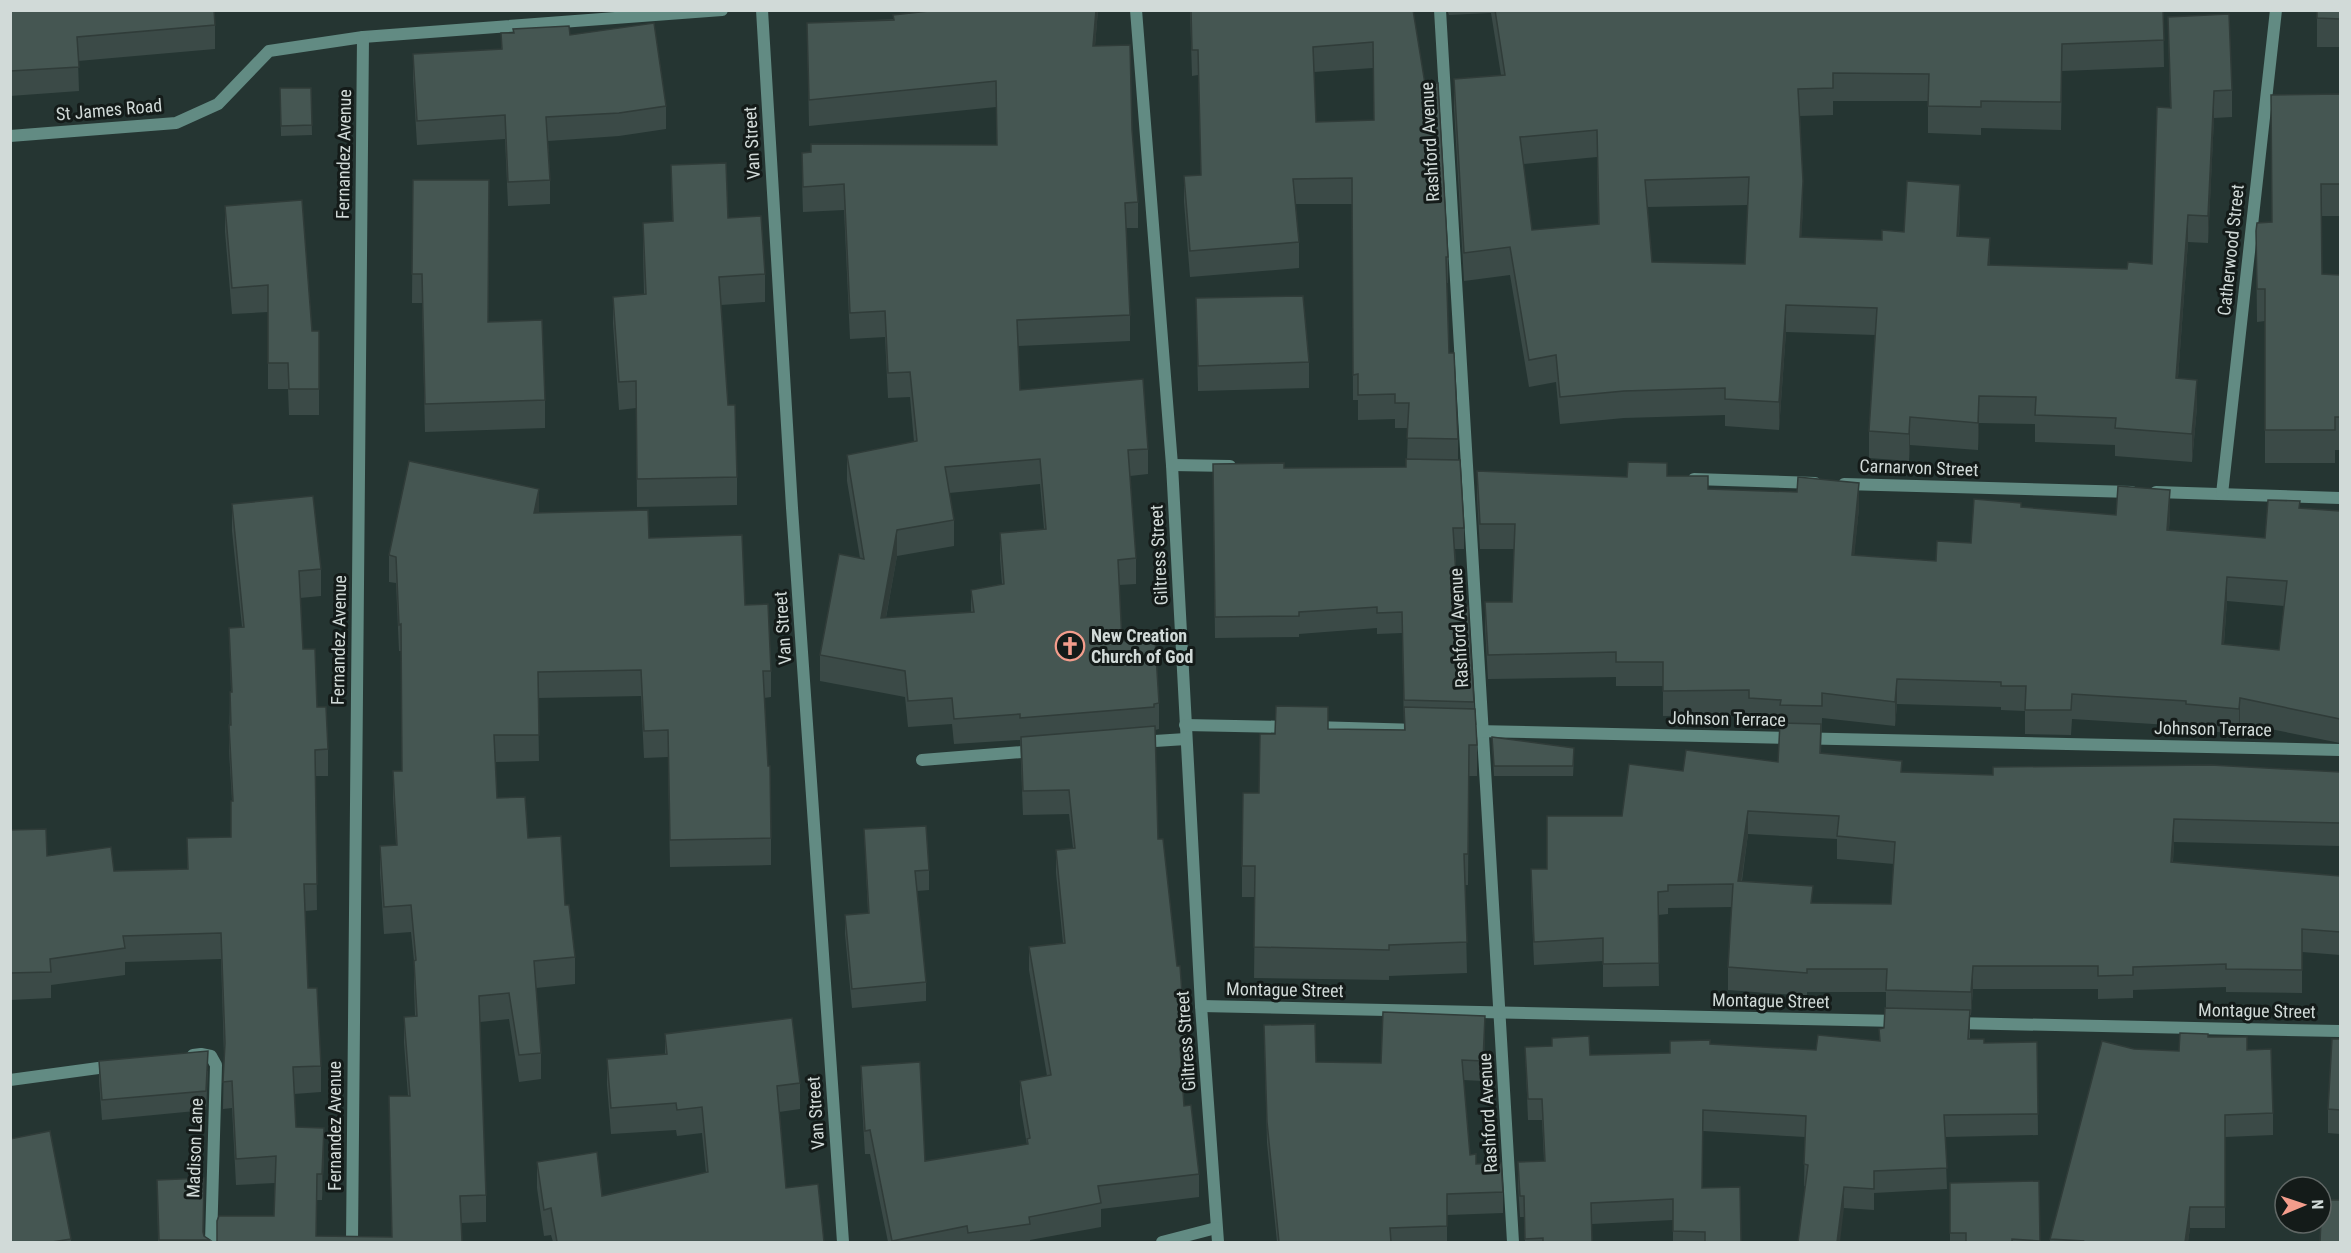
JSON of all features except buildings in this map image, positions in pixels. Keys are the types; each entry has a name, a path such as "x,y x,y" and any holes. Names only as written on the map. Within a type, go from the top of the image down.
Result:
{"street":[{"name":"St James Road","path":"10,136 176,123 218,104 268,51 363,37 722,10"},
{"name":"Van Street","path":"762,10 792,508 843,1242"},
{"name":"Giltress Street","path":"1136,10 1172,465 1201,1006 1218,1242"},
{"name":"Rashford Avenue","path":"1440,10 1474,473 1483,731 1514,1242"},
{"name":"Catherwood Street","path":"2222,494 2276,10"},
{"name":"Fernandez Avenue","path":"352,1242 363,37"},
{"path":"1172,465 1241,467"},
{"path":"1454,473 1474,473"},
{"name":"Carnarvon Street","path":"1683,479 2340,498"},
{"path":"1185,725 1433,730"},
{"name":"Johnson Terrace","path":"1460,730 2340,750"},
{"path":"1128,743 1186,739"},
{"path":"922,760 1048,750"},
{"name":"Montague Street","path":"1201,1006 1916,1022"},
{"name":"Montague Street","path":"1940,1022 2340,1031"},
{"name":"Madison Lane","path":"178,1057 201,1054 211,1056 216,1065 211,1242"},
{"path":"10,1080 123,1065"},
{"path":"1162,1242 1216,1228"}],"place":[{"name":"New Creation Church of God","path":"1070,646"}]}
